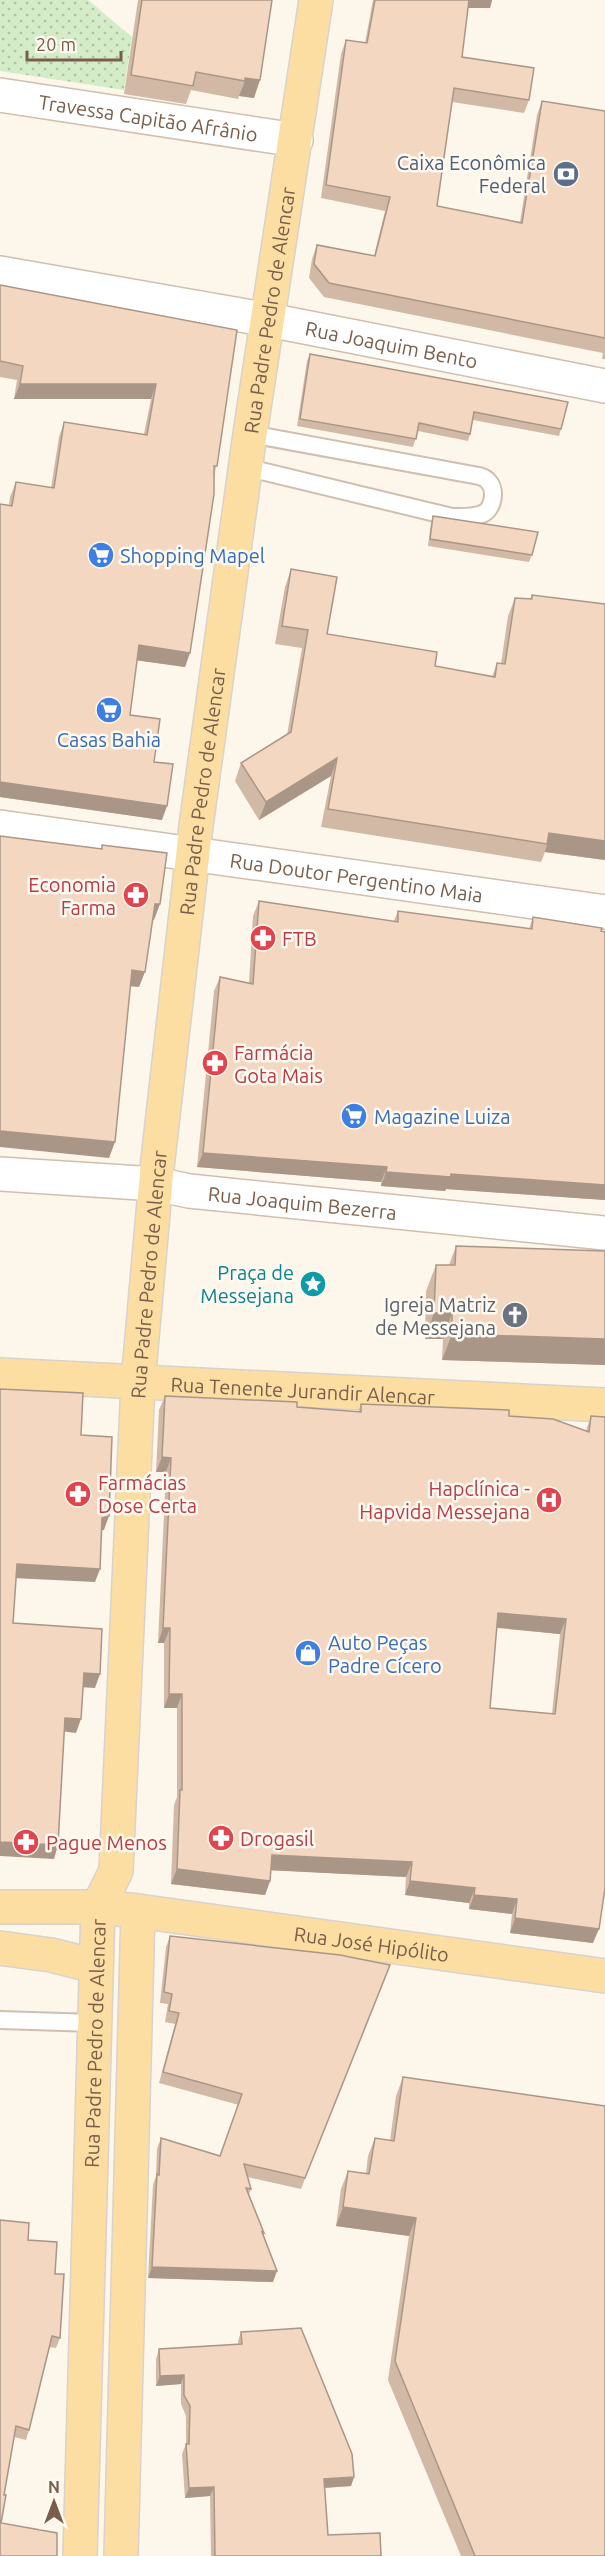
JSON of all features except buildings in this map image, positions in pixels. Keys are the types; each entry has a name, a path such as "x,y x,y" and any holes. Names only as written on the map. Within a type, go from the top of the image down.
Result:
{"main road":[{"name":"Rua Padre Pedro de Alencar","path":"80,2556 98,1907 116,1871 138,1383 156,1184 192,854 245,468 316,0"},
{"name":"Rua Tenente Jurandir Alencar","path":"0,1375 605,1405"},
{"name":"Rua José Hipólito","path":"0,1907 98,1907 138,1911 605,1976"},
{"name":"Rua Padre Pedro de Alencar","path":"121,2556 138,1911"},
{"path":"0,1948 51,1954 95,1966"},
{"path":"90,2188 131,2192"}],"street":[{"name":"Travessa Capitão Afrânio","path":"0,95 296,140"},
{"name":"Rua Joaquim Bento","path":"0,273 268,320 605,386"},
{"name":"Rua Doutor Pergentino Maia","path":"0,827 605,912"},
{"name":"Rua Joaquim Bezerra","path":"0,1174 156,1184 189,1191 605,1233"}],"lane":[{"path":"245,468 452,517 484,514 491,506 493,490 488,481 479,476 250,434"},
{"path":"0,2020 94,2023"}],"green space":[{"path":"0,0 88,0 132,37 124,90 0,71"}],"place":[{"name":"Caixa Econômica Federal","path":"566,174"},
{"name":"Shopping Mapel","path":"101,555"},
{"name":"Casas Bahia","path":"109,710"},
{"name":"Economia Farma","path":"136,895"},
{"name":"FTB","path":"263,938"},
{"name":"Farmácia Gota Mais","path":"215,1063"},
{"name":"Magazine Luiza","path":"354,1116"},
{"name":"Praça de Messejana","path":"313,1284"},
{"name":"Igreja Matriz de Messejana","path":"515,1315"},
{"name":"Farmácias Dose Certa","path":"78,1494"},
{"name":"Hapclínica - Hapvida Messejana","path":"549,1500"},
{"name":"Auto Peças Padre Cícero","path":"308,1653"},
{"name":"Drogasil","path":"221,1838"},
{"name":"Pague Menos","path":"26,1842"}]}
